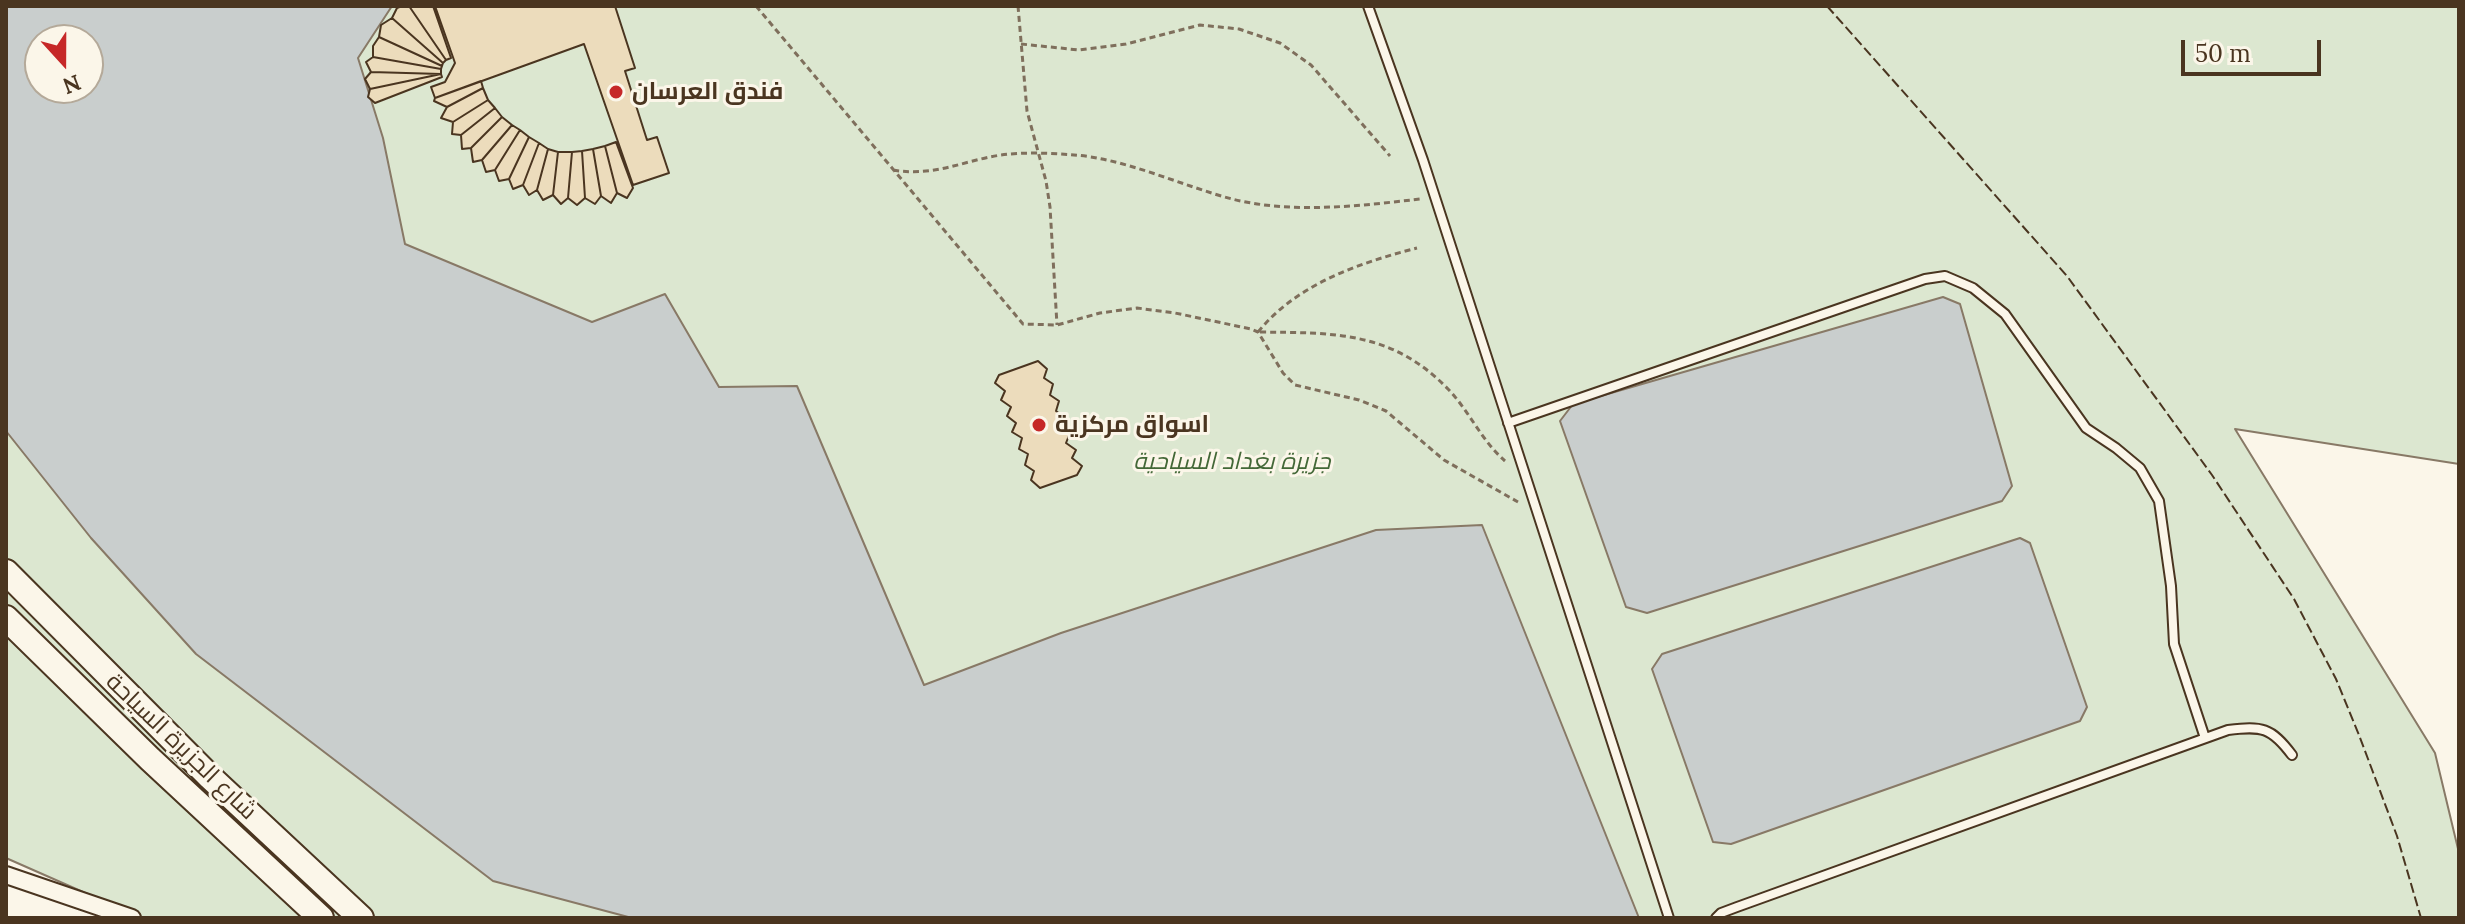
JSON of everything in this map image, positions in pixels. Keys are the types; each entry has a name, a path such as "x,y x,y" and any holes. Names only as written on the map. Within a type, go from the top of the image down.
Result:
{"main road":[{"name":"شارع الجزيرة السياحة","path":"6,572 210,777 361,918"},
{"name":"شارع الجزيرة السياحة","path":"6,618 150,759 321,918"}],"street":[{"path":"6,875 132,918"}],"lane":[{"path":"1368,6 1435,197 1669,918"},
{"path":"1508,423 1925,279 1945,276 1973,288 2005,314 2086,428 2140,468 2159,501 2171,586 2174,644 2205,738"},
{"path":"1716,918 1737,907 2228,730 2255,726 2265,729 2280,739 2292,755"}],"path":[{"path":"756,6 1023,324 1057,325 1100,313 1137,308 1187,315 1258,332 1352,336 1389,348 1423,367 1469,415 1488,446 1505,461 1523,470"},
{"path":"1018,6 1027,111 1046,181 1051,220 1057,325"},
{"path":"1021,44 1079,50 1126,44 1200,25 1239,29 1280,43 1311,65 1390,156"},
{"path":"893,170 916,174 999,155 1039,155 1092,158 1271,207 1435,197"},
{"path":"1258,332 1270,317 1322,282 1362,263 1417,248"},
{"path":"1258,332 1283,373 1295,385 1359,400 1386,411 1444,460 1538,515"}],"green space":[{"name":"جزيرة بغداد السياحية","path":"6,6 2459,6 2459,464 2235,429 2435,753 2459,853 2459,918 142,918 6,858"}],"shaded area":[{"path":"6,6 392,6 358,58 383,138 405,244 592,322 665,294 719,387 797,386 924,685 1061,633 1376,530 1482,525 1639,918 632,918 493,881 196,654 91,538 6,431"},
{"path":"1943,297 1960,304 2012,486 2002,501 1647,613 1626,607 1560,421 1573,404"},
{"path":"2020,538 2030,543 2087,707 2080,721 1731,844 1713,842 1652,669 1662,654"}],"building":[{"path":"409,6 446,60 443,63 392,18 397,8"},
{"path":"409,6 433,6 451,58 446,60"},
{"name":"فندق العرسان","path":"435,6 615,6 635,68 625,71 647,140 657,137 669,173 633,185 584,44 435,98 431,87 445,82 455,63"},
{"path":"392,18 443,63 442,66 379,37 381,25"},
{"path":"379,37 442,66 441,69 373,57 373,46"},
{"path":"373,57 441,69 441,74 371,72 366,62"},
{"path":"371,72 441,74 370,89 365,79"},
{"path":"441,74 442,77 375,103 368,97 370,89"},
{"path":"481,81 483,88 447,107 434,101 435,98"},
{"path":"483,88 488,100 453,122 441,118 447,107"},
{"path":"488,100 495,108 461,135 452,134 453,122"},
{"path":"495,108 502,117 471,148 462,149 461,135"},
{"path":"502,117 512,125 482,160 473,162 471,148"},
{"path":"512,125 520,130 495,170 486,172 482,160"},
{"path":"520,130 529,137 509,179 499,181 495,170"},
{"path":"529,137 539,143 523,185 513,189 509,179"},
{"path":"616,142 633,188 627,198 617,193 605,146"},
{"path":"539,143 548,149 537,190 529,195 523,185"},
{"path":"605,146 617,193 611,203 601,196 593,149"},
{"path":"548,149 558,152 553,195 543,200 537,190"},
{"path":"593,149 601,196 595,204 585,198 582,151"},
{"path":"582,151 585,198 577,205 568,198 572,152"},
{"path":"558,152 572,152 568,198 561,204 553,195"},
{"name":"اسواق مركزية","path":"1038,361 1047,369 1044,378 1053,384 1050,395 1059,401 1056,411 1065,418 1061,427 1070,433 1066,443 1076,450 1072,458 1082,466 1077,475 1040,488 1031,480 1034,471 1025,465 1028,454 1019,449 1022,438 1012,432 1016,423 1007,416 1011,407 1001,400 1005,391 995,383 999,375"}],"fence":[{"path":"1827,6 2067,276 2212,475 2294,599 2336,679 2359,735 2397,836 2421,918"}],"place":[{"name":"فندق العرسان","path":"616,92"},
{"name":"اسواق مركزية","path":"1039,425"}]}
